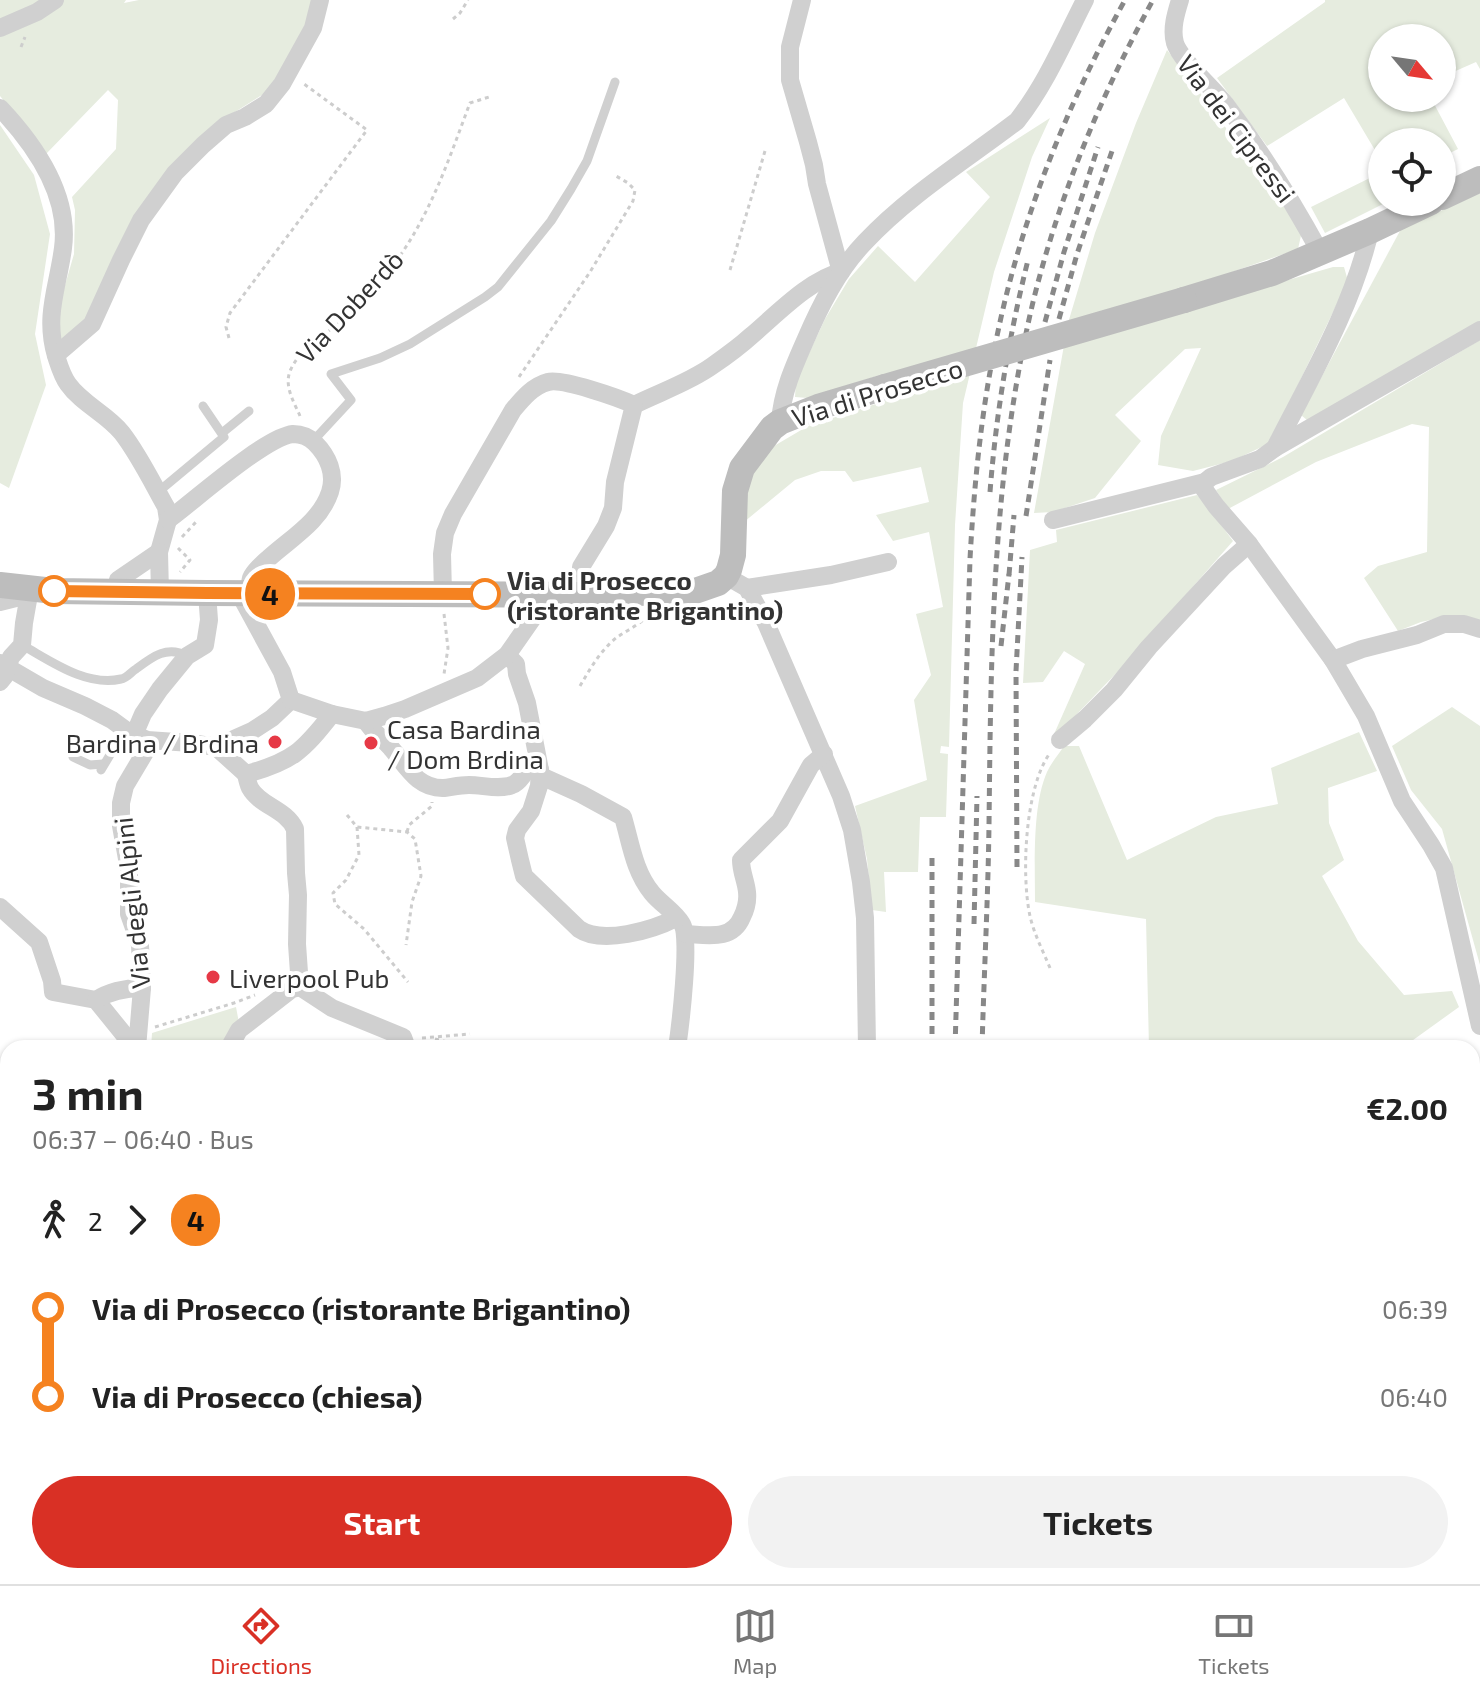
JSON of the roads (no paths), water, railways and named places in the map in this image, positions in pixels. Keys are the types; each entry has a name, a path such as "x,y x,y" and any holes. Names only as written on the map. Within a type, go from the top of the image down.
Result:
{"main road":[{"path":"1456,190 1480,179"},
{"name":"Via di Prosecco","path":"737,582 733,555 735,491 742,468 756,447 780,422 818,407 1261,277 1402,216"},
{"path":"0,585 30,589 115,591 167,585 207,593 580,595 695,591 718,583 737,582"}],"street":[{"path":"0,28 37,12 55,0"},
{"path":"56,355 92,324 141,220 167,183 226,125 266,104 282,84 313,28 320,0"},
{"path":"802,0 790,47 790,80 841,272"},
{"path":"780,422 781,403 792,372 813,323 841,272 864,243 890,219 1017,121 1049,72 1085,0"},
{"name":"Via dei Cipressi","path":"1180,0 1175,18 1175,44 1237,120 1300,214 1320,252"},
{"path":"0,108 23,133 60,201 64,225 63,247 50,318 56,355 66,382 122,432 166,507 168,520 159,552 167,585"},
{"path":"1275,448 1335,327 1362,265 1370,231"},
{"path":"443,594 442,554 445,533 453,514 513,410 537,386 552,380 616,397 634,405 708,369 808,289 828,275 841,272"},
{"path":"1053,520 1205,482 1260,459 1480,330"},
{"path":"580,595 581,567 606,526 613,508 615,482 634,405"},
{"path":"168,520 266,446 290,434 302,434 325,455 333,483 327,502 316,519 261,565 250,578 244,593 282,672 291,700"},
{"path":"1205,482 1204,489 1208,496 1249,544 1333,660 1366,716 1402,801 1444,868 1480,1026"},
{"path":"1060,740 1114,690 1149,647 1224,566 1249,544"},
{"path":"115,591 118,580 159,552"},
{"path":"737,582 831,575 888,562"},
{"path":"737,582 766,623 824,754 852,830 865,918 867,1040"},
{"path":"0,602 16,598 30,589"},
{"path":"30,589 22,645 2,671 99,713 136,735 216,747 246,774 258,798 292,822 295,829 300,987"},
{"name":"Via degli Alpini","path":"139,1040 142,988 140,945 129,914 129,870 121,826 121,803 125,786 147,749 136,735 143,714 187,656 205,645 209,620 207,593"},
{"path":"291,700 332,714 366,721 405,709 477,678 507,655 537,612 540,594"},
{"path":"1333,660 1444,624 1464,624 1480,629"},
{"path":"507,655 516,664 541,773 531,811 515,838 524,876 587,935 608,936 663,925 723,935 732,932 746,909 748,895 741,860 780,821 811,765 824,754"},
{"path":"216,747 252,731 291,700"},
{"path":"246,774 292,758 332,714"},
{"path":"366,721 412,774 433,787 512,785 530,768 623,817 639,873 681,926 678,1040"},
{"path":"0,907 39,942 53,992 96,1000 126,988 142,988"},
{"path":"232,1040 239,1030 292,989 300,987 332,1008 401,1040"},
{"path":"96,1000 130,1040"}],"lane":[{"path":"313,441 351,400 331,374 380,358 410,344 498,287 551,221 587,161 615,82"},
{"path":"158,492 224,437 203,406"},
{"path":"222,433 249,411"},
{"path":"22,645 91,679 123,679 151,658 167,651 177,650 187,656"},
{"path":"73,757 102,767 120,738 136,735"}],"railway":[{"path":"955,1040 970,559 986,395 1006,296 1047,166 1083,82 1125,0"},
{"path":"982,1040 996,562 1019,367 1055,223 1099,109 1153,0"},
{"path":"1045,322 1098,147"},
{"path":"1059,319 1112,151"},
{"path":"990,492 1004,375 1028,260"},
{"path":"1026,516 1050,360"},
{"path":"1009,575 1014,515"},
{"path":"1017,867 1016,671 1022,557"},
{"path":"1001,646 1009,574"},
{"path":"974,924 977,796"},
{"path":"932,852 932,1040"}],"place":[{"name":"Via di Prosecco (ristorante Brigantino)","path":"485,594"},
{"name":"Bardina / Brdina","path":"275,742"},
{"name":"Casa Bardina / Dom Brdina","path":"371,743"},
{"name":"Liverpool Pub","path":"213,977"}]}
